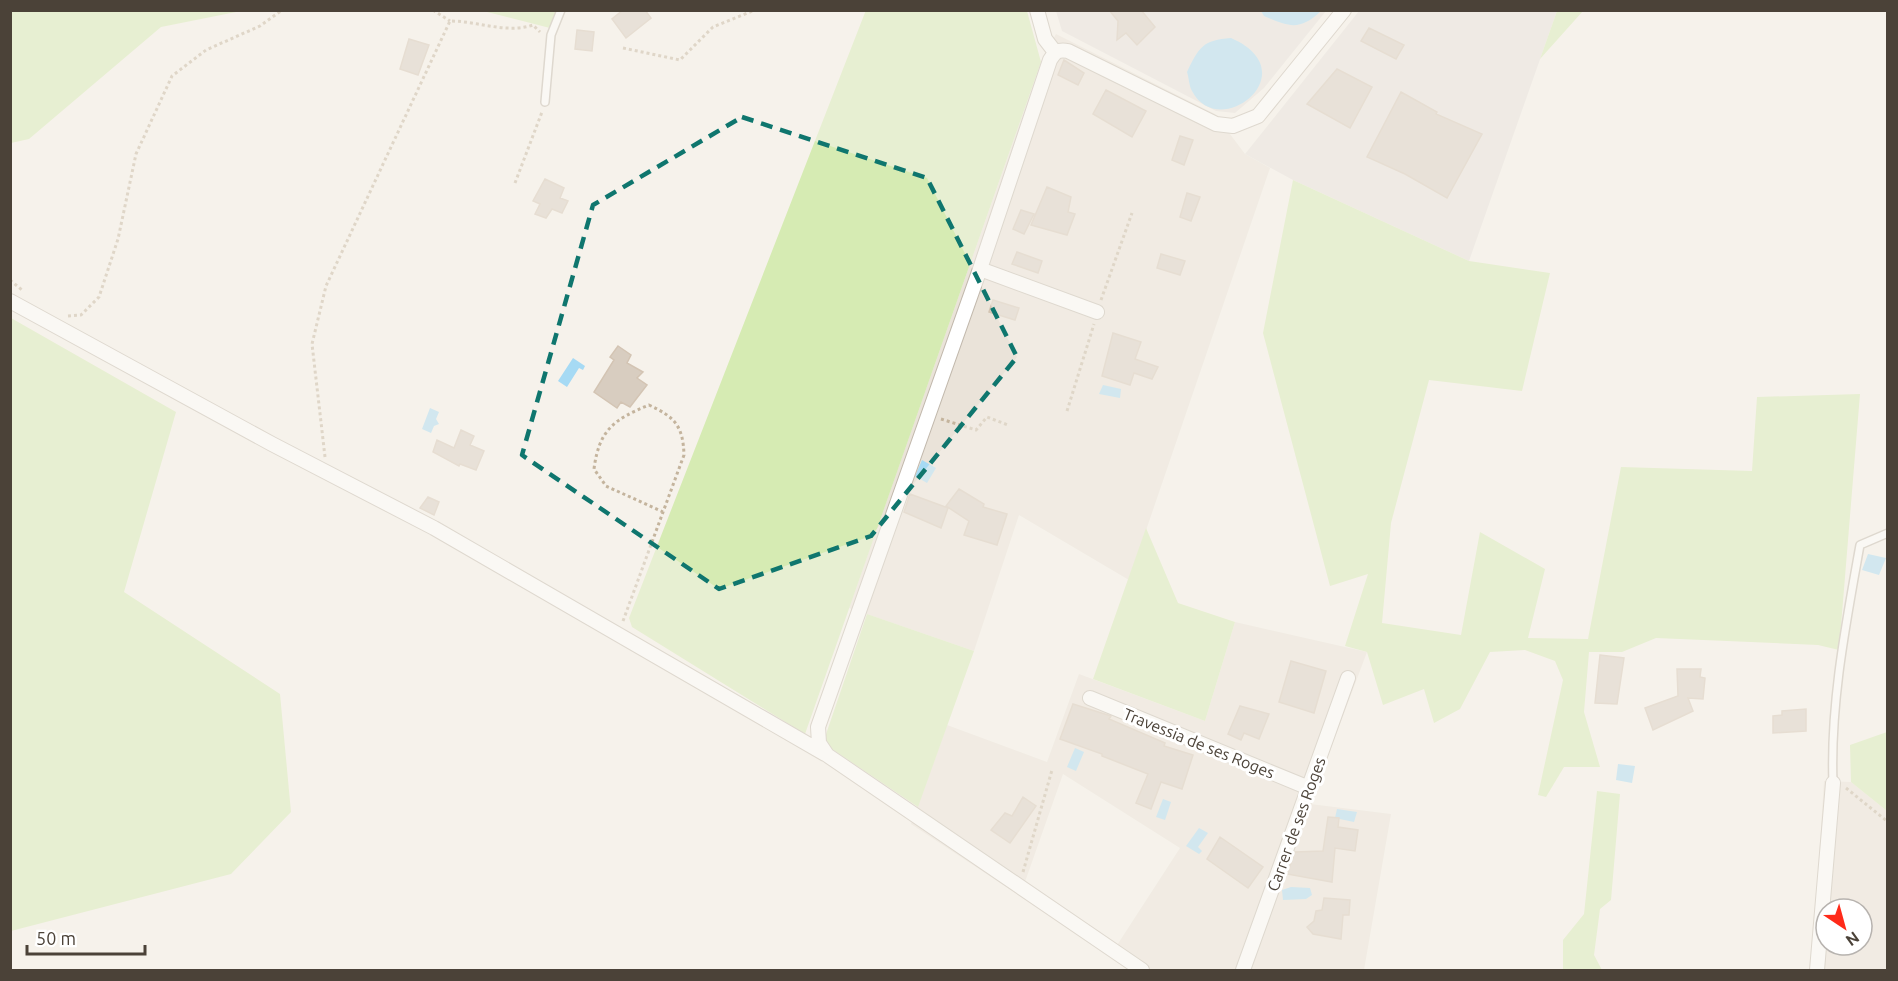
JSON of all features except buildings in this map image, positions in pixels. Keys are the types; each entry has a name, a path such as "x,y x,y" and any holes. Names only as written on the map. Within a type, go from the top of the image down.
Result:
{"street":[{"path":"1037,10 1045,39 1055,52"},
{"path":"826,755 819,743 818,727 980,269 1050,60 1055,52 1068,51 1216,124 1233,126 1258,116 1344,10"},
{"path":"980,269 1097,312"},
{"path":"10,302 434,528 826,755 1142,970"},
{"name":"Carrer de ses Roges","path":"1243,970 1348,678"},
{"name":"Travessia de ses Roges","path":"1090,698 1309,788"},
{"path":"1816,970 1833,783"}],"lane":[{"path":"545,102 551,35 561,10"},
{"path":"1833,783 1832,742 1848,615 1860,545 1887,533"}],"path":[{"path":"63,316 81,315 99,297 118,239 136,154 172,76 206,50 260,26 282,10"},
{"path":"433,10 450,21 474,21 515,31 532,26 551,35"},
{"path":"623,48 680,60 713,27 755,10"},
{"path":"328,473 312,344 326,286 450,21"},
{"path":"516,183 545,102"},
{"path":"10,280 29,297"},
{"path":"620,634 684,455 683,434 668,414 649,405 619,417 596,448 594,469 606,486 663,512"},
{"path":"928,415 976,430 987,417 1008,425"},
{"path":"1019,887 1053,770"},
{"path":"1833,783 1844,786 1887,822"}],"highlighted area":[{"path":"742,117 927,178 1017,357 871,536 719,589 522,455 593,205"}],"shaded area":[{"path":"1056,11 1326,11 1264,88 1235,113 1216,111 1062,31"},
{"path":"1359,11 1557,11 1469,261 1293,180 1245,154"},
{"path":"1056,34 1215,114 1245,154 1270,168 1129,580 1019,515 974,651 849,608 1041,62"},
{"path":"1235,622 1367,652 1310,804 1391,814 1364,970 1133,970 1110,956 1180,848 1063,774 1020,896 911,824 947,725 1047,762 1079,674 1205,721"},
{"path":"1824,781 1851,782 1887,811 1887,970 1812,970 1814,938 1814,957 1874,957 1874,897 1817,897"}],"green space":[{"path":"11,10 241,11 161,27 29,139 11,143"},
{"path":"866,10 1027,11 1041,62 805,734 632,627 629,618"},
{"path":"483,11 556,11 550,28"},
{"path":"1557,11 1583,11 1540,59"},
{"path":"1293,180 1469,261 1550,273 1522,391 1429,380 1391,523 1382,623 1461,635 1480,532 1545,569 1528,638 1588,639 1621,467 1752,471 1757,397 1860,394 1839,650 1818,645 1656,638 1622,652 1589,652 1584,712 1600,767 1564,767 1546,797 1538,795 1563,680 1555,661 1525,650 1490,652 1460,709 1434,723 1424,689 1383,705 1367,652 1345,646 1368,574 1330,586 1263,333"},
{"path":"11,318 176,412 124,592 280,694 291,812 231,874 11,931"},
{"path":"1146,528 1178,603 1235,622 1205,721 1093,679"},
{"path":"867,614 974,651 918,807 823,743"},
{"path":"1888,732 1887,811 1851,782 1850,745"},
{"path":"1597,791 1620,794 1611,900 1600,909 1594,955 1602,970 1563,970 1563,940 1584,914"}],"water":[{"path":"1261,11 1321,11 1307,22 1287,25 1264,16"},
{"path":"1231,38 1253,52 1262,68 1260,83 1251,97 1237,106 1220,109 1205,105 1192,91 1187,72 1203,46"},
{"path":"573,358 585,366 583,370 579,368 567,387 558,381"},
{"path":"1103,385 1121,389 1120,398 1099,394"},
{"path":"430,408 439,412 436,419 439,424 434,426 431,433 422,429"},
{"path":"922,460 936,468 927,483 915,476"},
{"path":"1868,554 1886,558 1879,575 1862,570"},
{"path":"1075,748 1084,752 1076,771 1067,767"},
{"path":"1618,764 1635,766 1632,783 1616,780"},
{"path":"1163,799 1171,802 1165,820 1156,817"},
{"path":"1337,809 1357,812 1354,822 1335,818"},
{"path":"1199,828 1208,833 1198,847 1202,851 1199,854 1186,846"},
{"path":"1291,887 1310,888 1312,895 1306,899 1283,900 1282,890"}]}
